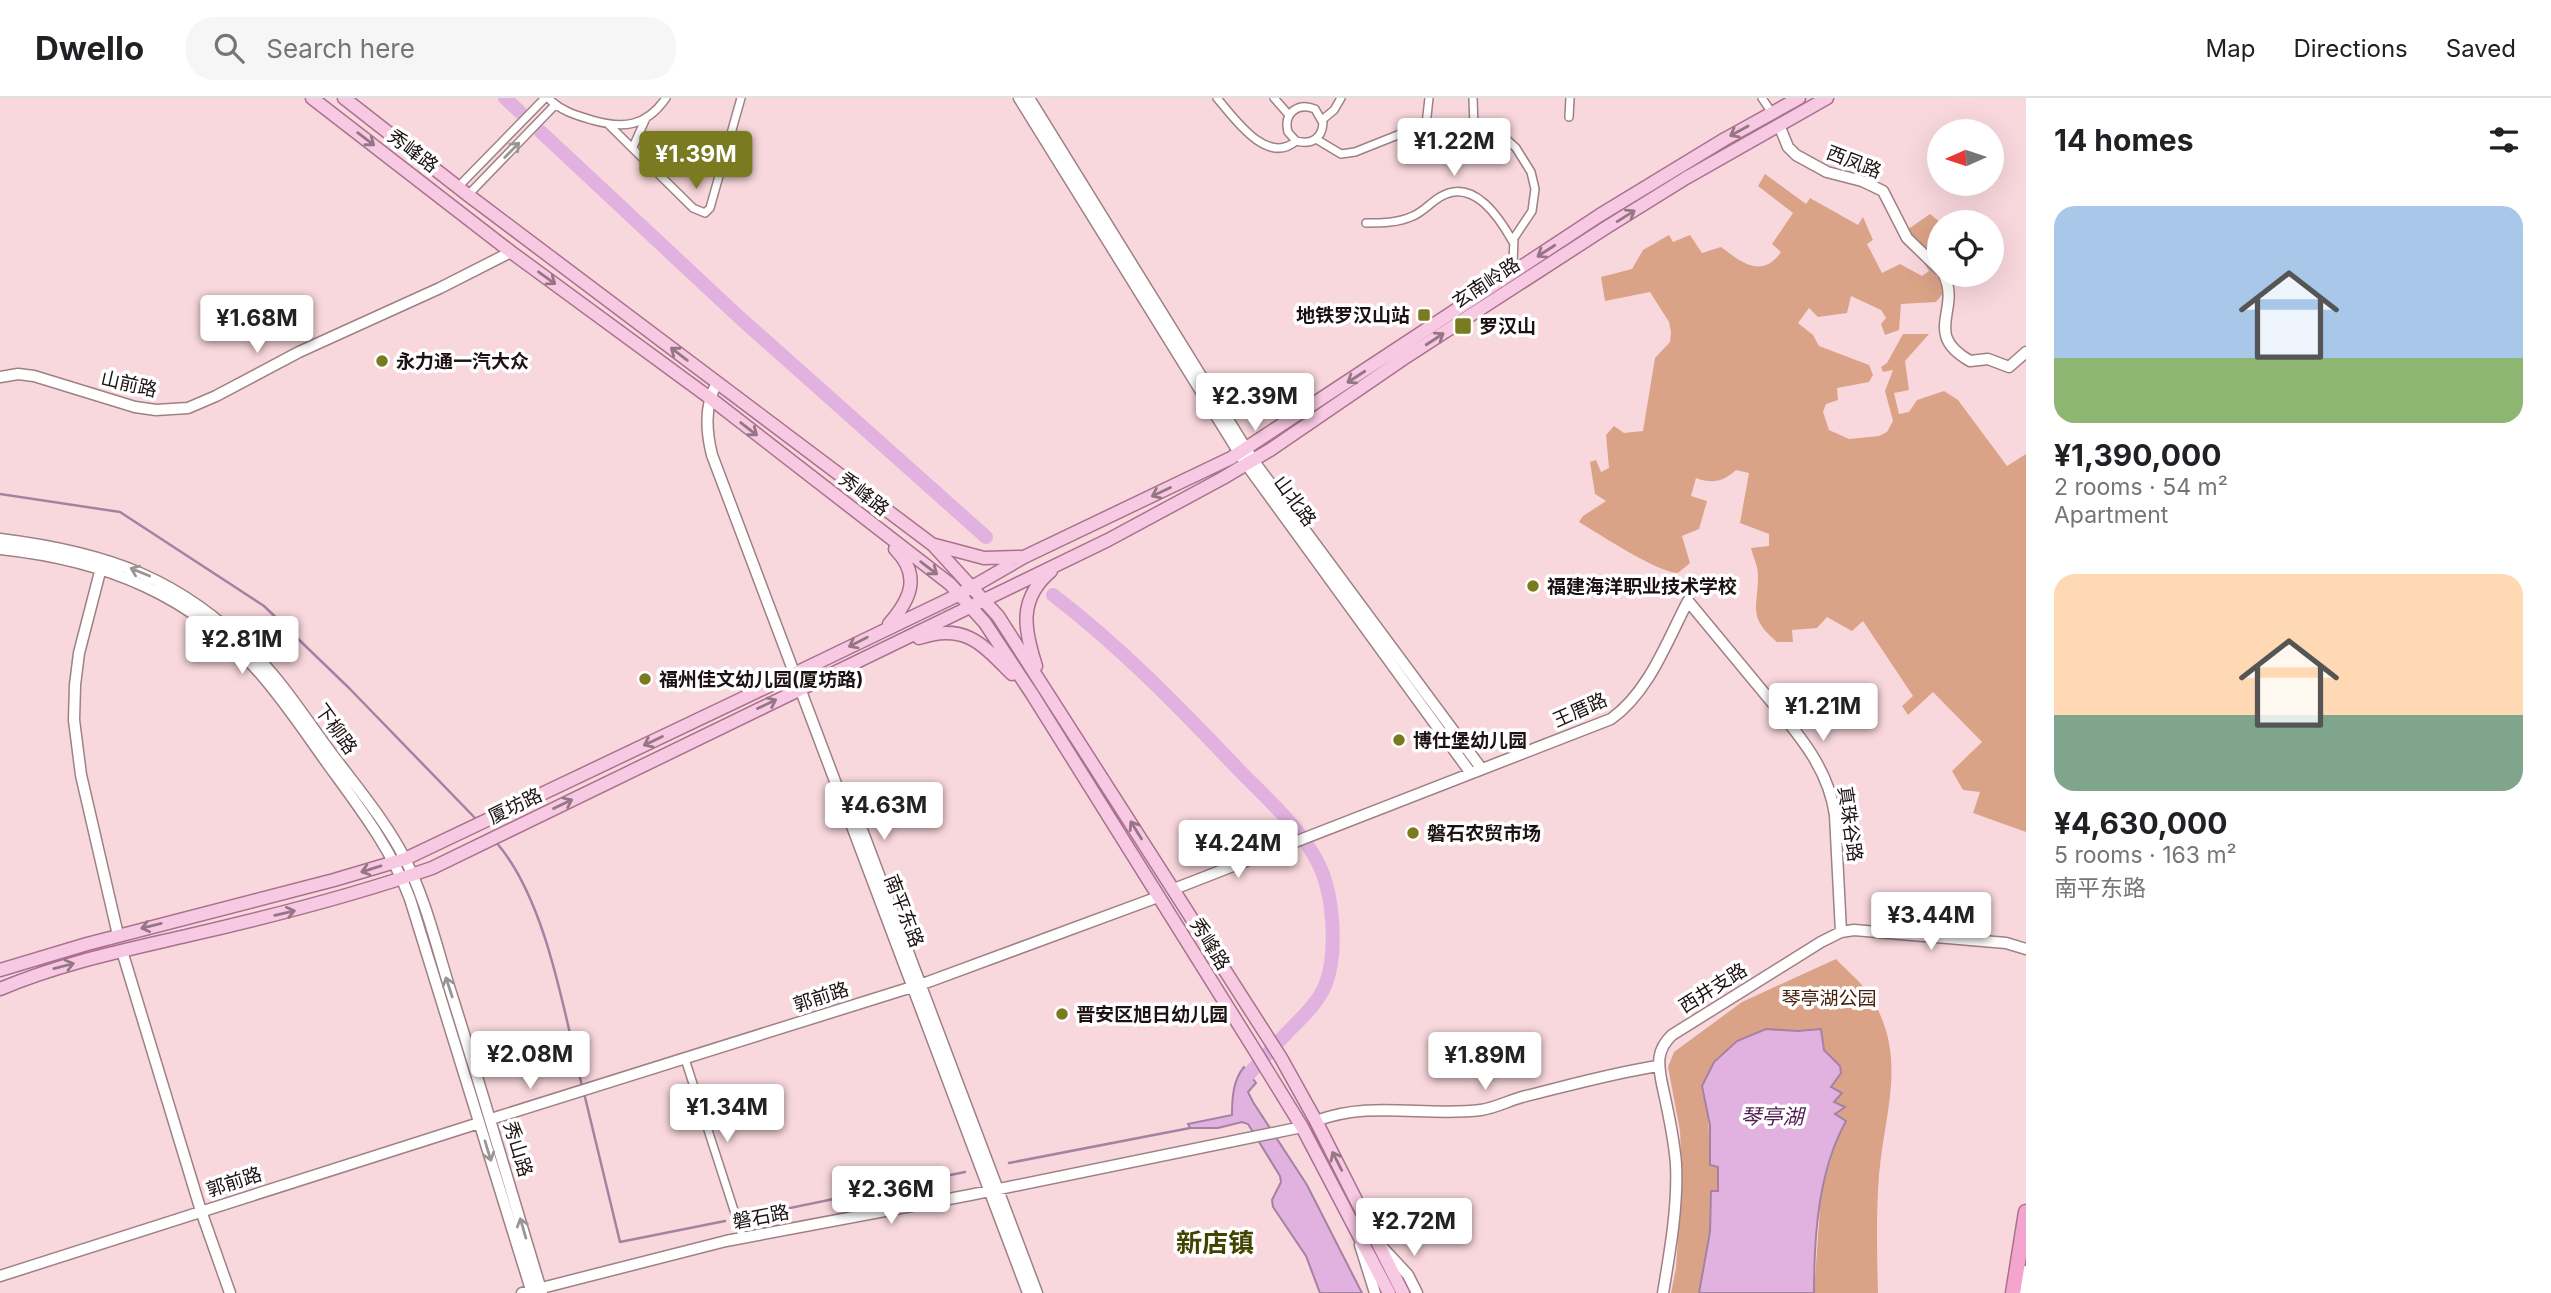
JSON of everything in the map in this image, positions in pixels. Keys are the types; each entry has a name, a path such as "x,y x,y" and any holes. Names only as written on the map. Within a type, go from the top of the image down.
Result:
{"highway":[{"path":"2013,1293 2026,1212"}],"main road":[{"name":"秀峰路","path":"312,98 512,252 713,400 972,606 1032,694 1270,1074 1302,1127 1355,1229 1395,1292"},
{"name":"秀峰路","path":"344,98 463,191 933,545 985,600 1040,680 1281,1058 1380,1246 1395,1292"},
{"name":"玄南岭路","path":"1002,563 1024,556 1246,457 1600,215 1799,98"},
{"name":"玄南岭路","path":"1019,582 1108,540 1246,457 1686,178 1827,98"},
{"path":"876,528 902,557 911,579 906,603 885,628"},
{"path":"933,545 1002,563"},
{"path":"1040,680 1026,632 1027,609 1040,580 1061,562"},
{"name":"厦坊路","path":"0,970 118,935 334,880 400,860 485,822 960,594 1002,563"},
{"name":"厦坊路","path":"0,989 40,972 317,905 407,877 497,837 1019,582"},
{"path":"895,643 938,633 964,636 990,650 1032,694"}],"street":[{"path":"463,191 546,98 570,114 608,124 625,126 646,118"},
{"path":"633,147 646,118 666,98"},
{"path":"608,124 693,208 705,212 710,208 741,98"},
{"name":"山北路","path":"1018,98 1246,457 1476,770"},
{"name":"山北路","path":"1030,98 1246,457"},
{"path":"1217,98 1245,131 1270,147 1285,148 1296,141"},
{"path":"1274,98 1289,115"},
{"path":"1322,120 1334,110 1341,98"},
{"path":"1426,125 1429,98"},
{"path":"1473,98 1474,127"},
{"path":"1569,117 1570,98"},
{"path":"1762,98 1772,113"},
{"path":"463,191 555,105"},
{"path":"1300,106 1315,109 1322,120 1323,129 1316,139 1305,143 1296,141 1286,125 1289,115 1300,106"},
{"path":"1316,139 1341,154 1355,152 1426,125 1474,127 1504,136 1516,148 1531,172 1535,189 1532,211 1513,242"},
{"name":"西凤路","path":"1779,125 1788,147 1796,155 1827,172 1862,181 1883,191 1907,237 1927,257"},
{"path":"1366,223 1405,220 1439,197 1452,192 1470,194 1484,202 1500,219 1513,242 1513,264"},
{"name":"山前路","path":"0,377 18,374 34,376 141,408 188,408 299,352 512,252"},
{"path":"1947,287 1945,337 1955,351 1970,361 1992,360 2009,367 2026,352"},
{"name":"南平东路","path":"720,385 713,400 708,434 712,455 799,672 995,1190 1037,1293"},
{"name":"下柳路","path":"0,539 67,549 102,563"},
{"name":"下柳路","path":"0,549 138,570 168,585 208,612 249,648 287,693 379,818 415,897"},
{"path":"102,563 76,670 74,728 81,775 118,935"},
{"name":"王厝路","path":"1174,888 1598,725 1621,712 1642,687 1688,601"},
{"name":"真珠谷路","path":"1688,601 1790,725 1823,773 1832,797 1835,816 1841,932"},
{"name":"秀山路","path":"415,897 485,1121 534,1292"},
{"name":"郭前路","path":"0,1276 917,985 1158,897"},
{"path":"1841,932 1869,931 2016,944 2026,949"},
{"name":"西井支路","path":"1658,1066 1663,1045 1678,1030 1841,932"},
{"path":"122,951 201,1211 230,1293"},
{"path":"685,1059 743,1238"},
{"path":"1316,1121 1336,1113 1364,1109 1479,1110 1609,1075 1658,1066 1672,1129 1676,1171 1673,1223 1663,1293"},
{"name":"磐石路","path":"534,1292 743,1238 1302,1127"},
{"name":"南平东路","path":"995,1190 1028,1293"},
{"path":"1355,1229 1375,1293"},
{"path":"1380,1246 1408,1275 1417,1293"},
{"path":"2025,1293 2026,1271"}],"green space":[{"path":"1765,174 1806,204 1810,198 1858,225 1863,217 1873,240 1867,244 1882,273 1900,264 1922,276 1927,272 1927,287 1943,287 1944,292 1936,302 1901,304 1899,330 1885,335 1881,324 1886,318 1881,310 1851,296 1847,313 1818,317 1809,308 1798,323 1813,335 1819,346 1869,365 1873,375 1869,382 1837,388 1838,400 1826,404 1823,412 1829,430 1849,439 1879,436 1887,432 1893,421 1885,391 1893,370 1883,372 1881,367 1887,363 1903,334 1929,334 1905,361 1909,390 1894,393 1899,414 1909,412 1917,400 1944,391 1958,400 2007,466 2026,454 2026,832 1973,813 1980,792 1963,790 1952,771 1982,742 1933,692 1908,715 1902,706 1913,696 1863,621 1852,631 1827,617 1817,628 1792,630 1793,642 1777,642 1761,625 1756,612 1758,572 1751,548 1769,546 1769,534 1740,523 1749,473 1736,470 1727,477 1712,481 1696,478 1691,496 1707,501 1699,529 1682,536 1690,563 1678,573 1643,560 1579,522 1583,516 1606,501 1595,494 1590,462 1596,460 1601,472 1609,468 1606,435 1614,426 1624,433 1643,431 1655,358 1670,342 1671,332 1669,322 1650,292 1605,301 1601,277 1632,269 1643,250 1669,235 1673,242 1690,235 1702,253 1721,247 1744,263 1759,267 1767,265 1781,252 1772,244 1793,213 1758,186"},
{"path":"1927,216 1927,268 1904,232"},
{"name":"琴亭湖公园","path":"1836,959 1863,986 1879,1013 1891,1058 1889,1103 1878,1190 1878,1293 1814,1293 1824,1181 1838,1137 1835,1114 1844,1107 1833,1102 1831,1087 1841,1073 1840,1067 1824,1050 1820,1029 1766,1029 1708,1110 1710,1165 1718,1167 1718,1191 1711,1192 1710,1232 1699,1293 1671,1293 1676,1268 1682,1175 1680,1131 1668,1067 1674,1052 1742,1002"}],"water":[{"name":"琴亭湖","path":"1766,1029 1821,1029 1824,1050 1840,1066 1841,1073 1831,1087 1842,1093 1834,1102 1845,1107 1835,1114 1846,1121 1829,1161 1824,1183 1815,1249 1814,1293 1699,1293 1710,1232 1711,1191 1718,1191 1718,1167 1710,1165 1710,1125 1702,1086 1714,1062 1737,1041"},
{"path":"1244,1067 1256,1083 1248,1092 1253,1102 1307,1185 1362,1293 1320,1293 1306,1256 1273,1207 1272,1200 1281,1182 1280,1176 1248,1124 1242,1122 1218,1128 1190,1128 1188,1124 1232,1115 1235,1083"}],"waterway":[{"path":"505,98 520,112"},
{"path":"541,132 739,317 986,537"},
{"path":"0,494 120,512 264,606 349,688 477,820"},
{"path":"1053,595 1149,678 1271,802 1310,848 1323,874 1330,906 1333,941 1325,986 1307,1012 1249,1074"},
{"path":"495,841 513,865 540,924 560,991 582,1086"},
{"path":"584,1093 620,1242 725,1221"},
{"path":"1009,1163 1190,1128"},
{"path":"746,1217 965,1172"}],"place":[{"name":"地铁罗汉山站","path":"1424,315"},
{"name":"罗汉山","path":"1463,326"},
{"name":"永力通一汽大众","path":"382,361"},
{"name":"福建海洋职业技术学校","path":"1533,586"},
{"name":"福州佳文幼儿园(厦坊路)","path":"645,679"},
{"name":"博仕堡幼儿园","path":"1399,740"},
{"name":"磐石农贸市场","path":"1413,833"},
{"name":"晋安区旭日幼儿园","path":"1062,1014"}],"district":[{"name":"新店镇","path":"1215,1242"}]}
